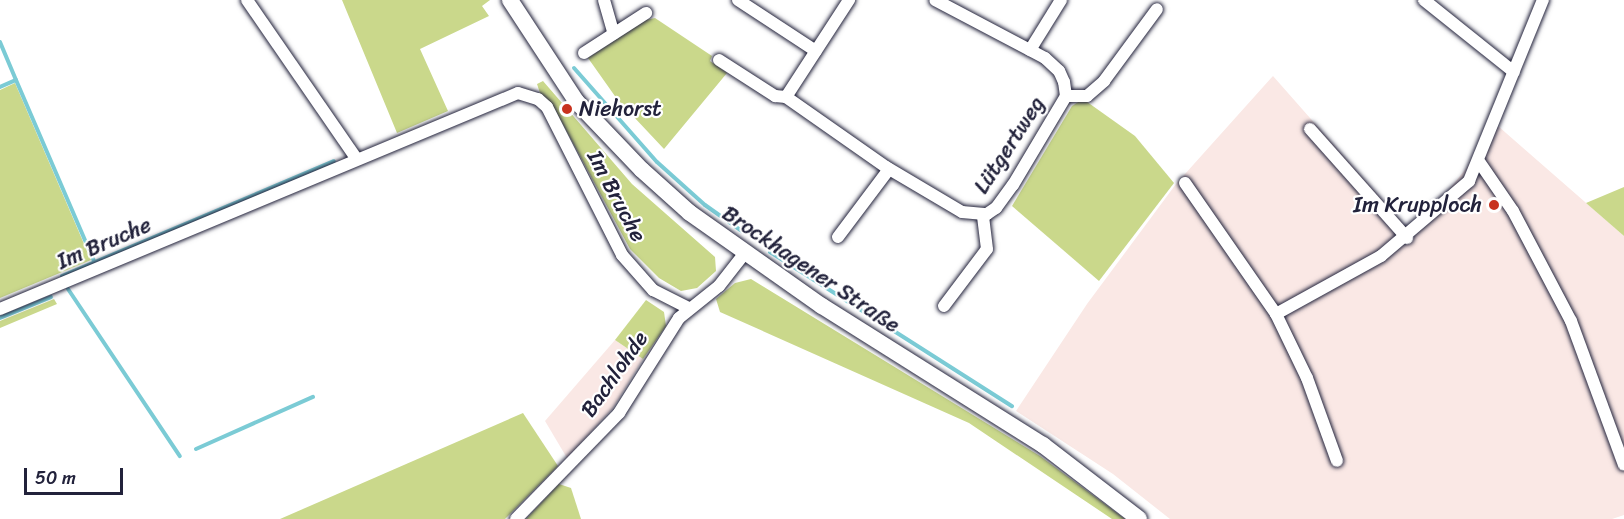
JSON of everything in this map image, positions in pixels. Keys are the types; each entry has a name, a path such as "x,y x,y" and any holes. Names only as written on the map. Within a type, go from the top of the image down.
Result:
{"main road":[{"name":"Brockhagener Straße","path":"510,0 553,70 598,126 690,213 744,254 1042,445 1139,519"}],"street":[{"path":"247,0 356,158"},
{"path":"604,0 614,34"},
{"path":"738,0 816,51"},
{"path":"786,97 849,0"},
{"name":"Lütgertweg","path":"719,60 775,96 786,97 889,169 962,212 983,214 996,208 1013,185 1066,96 1059,71 1030,50 954,4 935,0"},
{"path":"1030,50 1061,0"},
{"path":"1424,0 1514,72"},
{"path":"1276,314 1407,238 1469,181 1480,163 1543,0"},
{"name":"Lütgertweg","path":"1066,96 1087,96 1104,81 1157,9"},
{"path":"584,53 646,13"},
{"name":"Im Bruche","path":"0,309 507,95 528,94 547,107 622,255 653,290 688,308"},
{"path":"1310,129 1407,238"},
{"path":"1480,163 1513,211 1571,321 1624,465"},
{"path":"838,237 889,169"},
{"path":"1185,183 1276,314 1307,378 1337,461"},
{"name":"Lütgertweg","path":"944,306 987,249 983,214"},
{"name":"Bachlohde","path":"516,519 619,413 688,308 719,286 744,254"}],"shaded area":[{"path":"1273,76 1407,228 1448,191 1468,166 1490,119 1624,236 1624,515 1612,519 1170,519 1113,474 1016,411 1087,304 1176,184"},
{"path":"615,340 643,359 613,408 567,458 545,421"}],"green space":[{"path":"342,0 490,0 482,6 489,16 420,49 448,111 397,133"},
{"path":"655,18 712,56 710,61 727,73 664,149 617,99 588,58 646,20"},
{"path":"543,81 632,184 715,257 716,271 697,288 681,291 659,278 630,249 552,104 540,93 537,84"},
{"path":"15,83 91,260 0,298 0,90"},
{"path":"1083,99 1135,136 1174,183 1099,281 1012,206 1072,106"},
{"path":"1624,187 1624,236 1586,203"},
{"path":"751,279 1040,456 1125,519 1112,519 969,423 720,312 716,299 735,283"},
{"path":"54,299 57,304 0,328 0,321"},
{"path":"646,300 664,312 666,326 643,359 615,340"},
{"path":"523,413 558,466 505,519 280,519"},
{"path":"559,484 571,488 581,519 526,519"}],"waterway":[{"path":"0,42 16,80"},
{"path":"574,68 657,162 705,205 743,232"},
{"path":"0,87 16,80 95,263"},
{"path":"62,276 334,161"},
{"path":"770,252 1012,406"},
{"path":"68,289 180,456"},
{"path":"0,318 51,297"},
{"path":"196,449 313,397"}],"place":[{"name":"Niehorst","path":"567,109"},
{"name":"Im Krupploch","path":"1494,205"}]}
